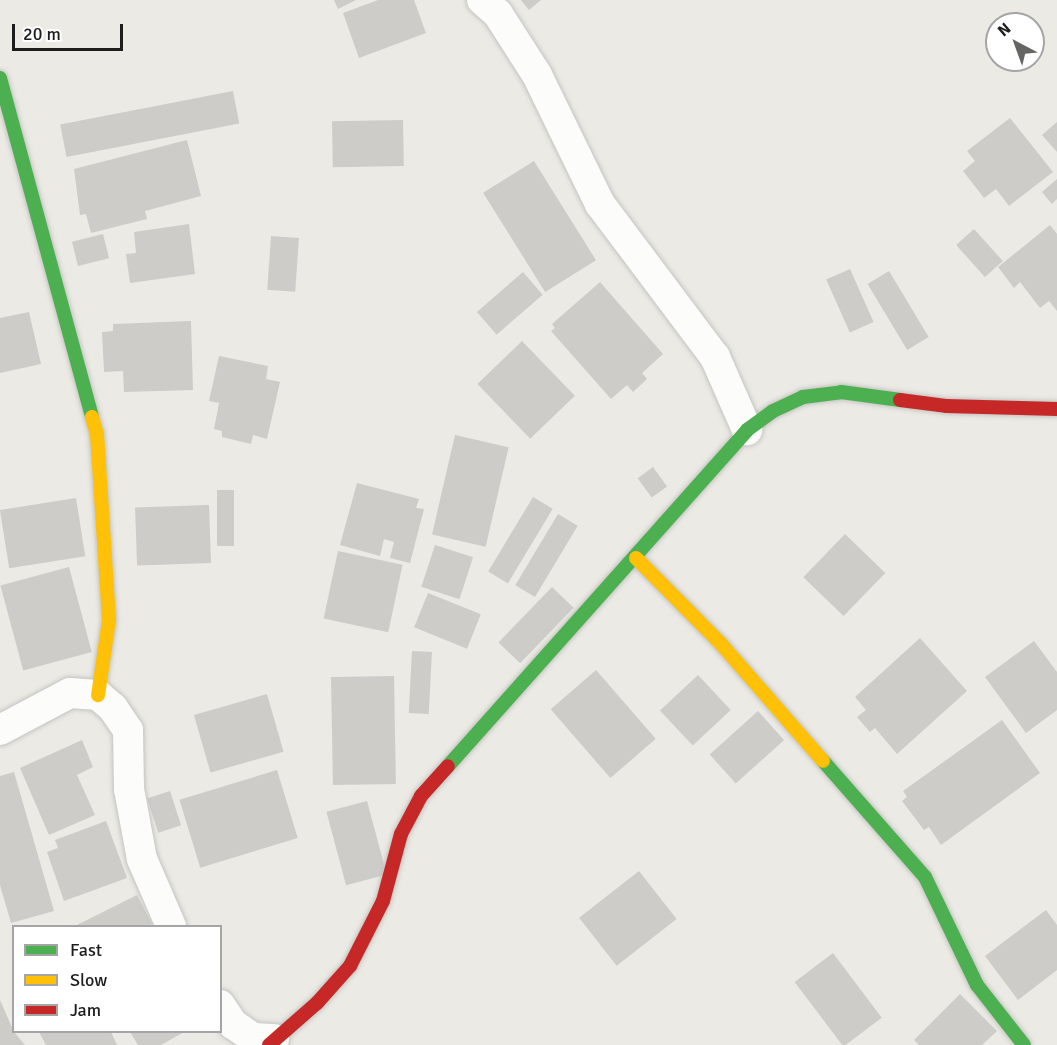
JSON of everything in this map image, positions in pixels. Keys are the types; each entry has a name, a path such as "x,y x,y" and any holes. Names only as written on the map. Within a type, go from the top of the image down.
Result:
{"street":[{"path":"482,0 498,14 537,75 600,204 714,357 747,430"},
{"path":"0,78 97,434 108,620 98,695"},
{"path":"222,1008 233,1024 253,1038 272,1042 317,1003 350,966 383,901 401,834 421,796 636,558 747,430 773,411 803,397 841,392 946,406 1057,409"},
{"path":"636,558 721,644 925,877 977,985 1024,1045"},
{"path":"0,730 70,693 98,695 113,708 128,730 129,789 142,859 170,925"}],"building":[{"path":"334,0 356,0 338,9"},
{"path":"378,0 414,0 426,33 359,58 343,13"},
{"path":"521,0 541,0 529,10"},
{"path":"233,91 239,123 67,157 60,125"},
{"path":"1010,118 1053,172 1009,206 996,189 984,198 963,171 975,161 967,151"},
{"path":"403,120 404,166 333,167 332,121"},
{"path":"1057,122 1057,152 1042,135"},
{"path":"187,140 201,196 145,211 147,219 91,233 86,214 80,215 74,169"},
{"path":"534,161 596,260 545,292 483,193"},
{"path":"1057,179 1057,199 1052,204 1042,192"},
{"path":"189,224 195,274 130,283 126,254 136,253 134,232"},
{"path":"1050,225 1057,234 1057,311 1049,301 1040,308 1020,282 1014,288 998,267"},
{"path":"974,229 1003,261 985,277 956,245"},
{"path":"103,234 109,258 78,266 72,242"},
{"path":"271,236 299,238 295,292 267,290"},
{"path":"850,269 874,322 850,333 826,280"},
{"path":"889,271 929,337 907,350 868,284"},
{"path":"523,272 543,295 497,335 477,312"},
{"path":"600,282 663,354 642,373 647,379 633,392 627,385 611,399 551,331 555,328 552,324"},
{"path":"29,312 41,364 0,373 0,318"},
{"path":"191,321 193,390 124,392 123,371 104,372 102,332 113,331 113,324"},
{"path":"522,341 575,396 530,439 477,384"},
{"path":"219,356 268,366 266,379 280,382 267,439 253,435 251,444 222,437 222,431 214,429 219,403 209,401"},
{"path":"455,435 509,447 486,547 432,534"},
{"path":"653,467 667,486 652,498 638,478"},
{"path":"357,483 419,499 416,508 424,509 410,563 390,558 394,542 384,539 380,556 340,545"},
{"path":"217,490 234,490 234,546 217,546"},
{"path":"533,497 553,509 508,583 488,572"},
{"path":"76,498 85,556 9,568 0,510"},
{"path":"209,505 211,563 137,566 135,508"},
{"path":"558,514 578,526 535,597 515,585"},
{"path":"845,534 885,573 844,616 803,577"},
{"path":"435,545 473,557 459,599 421,587"},
{"path":"338,551 403,565 388,632 324,618"},
{"path":"69,567 92,652 23,670 0,585"},
{"path":"552,587 574,608 520,663 499,642"},
{"path":"428,593 481,614 467,649 414,627"},
{"path":"920,638 967,691 897,754 875,728 870,732 857,717 866,710 855,697"},
{"path":"1034,641 1057,672 1057,710 1026,733 985,677"},
{"path":"412,651 432,652 429,714 409,713"},
{"path":"596,670 656,739 610,778 551,709"},
{"path":"698,675 731,710 693,746 660,710"},
{"path":"394,676 396,784 333,785 331,677"},
{"path":"267,694 284,752 210,773 194,715"},
{"path":"758,711 784,740 736,783 710,754"},
{"path":"1002,720 1040,773 941,845 929,827 924,830 902,801 907,797 903,791"},
{"path":"82,740 93,767 77,775 95,815 49,835 20,768"},
{"path":"277,770 298,838 200,868 179,800"},
{"path":"14,772 54,911 11,923 0,885 0,776"},
{"path":"170,791 181,825 158,833 147,798"},
{"path":"367,801 387,874 346,885 326,812"},
{"path":"106,821 127,878 64,901 47,852 58,848 55,840"},
{"path":"639,871 677,919 617,966 579,918"},
{"path":"137,895 152,924 150,925 77,925"},
{"path":"1046,910 1057,925 1057,970 1018,1000 985,956"},
{"path":"833,953 882,1018 846,1045 842,1045 795,982"},
{"path":"960,994 997,1031 982,1045 919,1045 914,1040"},
{"path":"0,1000 12,1027 12,1033 15,1033 25,1045 0,1045"},
{"path":"40,1033 111,1033 117,1045 46,1045"},
{"path":"131,1033 182,1033 161,1045 138,1045"}],"traffic: fast":[{"path":"0,78 92,417"},
{"path":"448,766 747,430 773,411 803,397 841,392 900,400"},
{"path":"823,761 925,877 977,985 1024,1045"}],"traffic: slow":[{"path":"92,417 97,434 109,620 98,695"},
{"path":"636,558 721,644 823,761"}],"traffic: jam":[{"path":"900,400 946,406 1057,409"},
{"path":"269,1045 317,1003 350,966 383,901 401,834 421,796 448,766"}]}
